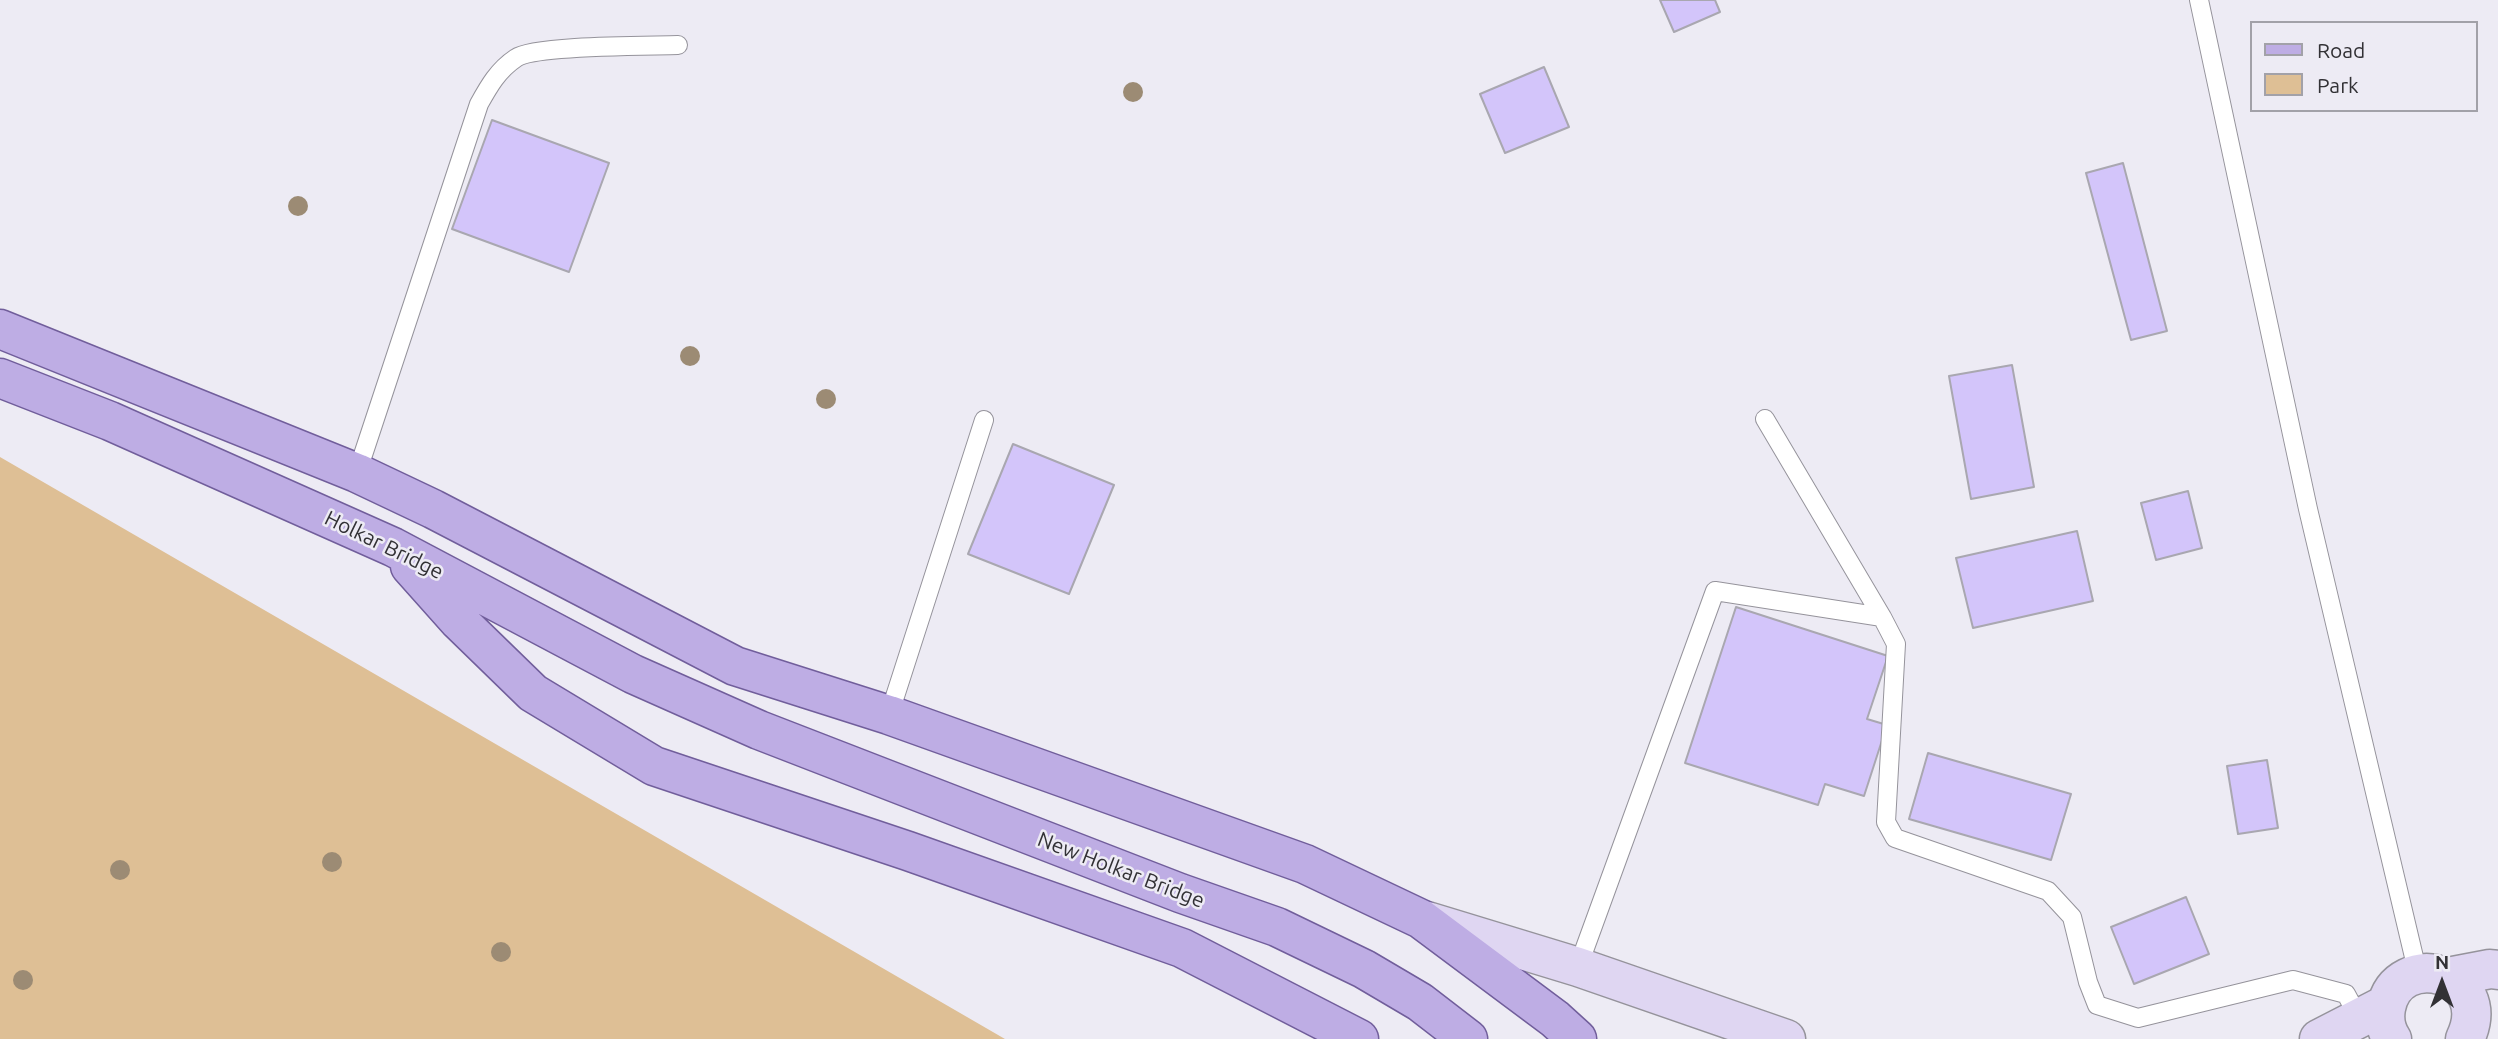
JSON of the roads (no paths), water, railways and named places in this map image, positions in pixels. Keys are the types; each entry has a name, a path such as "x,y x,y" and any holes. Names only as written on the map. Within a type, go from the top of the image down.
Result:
{"main road":[{"path":"0,329 357,473 446,515 735,666 889,715 1305,864 1421,919 1555,1019 1577,1039"},
{"name":"Holkar Bridge","path":"0,378 110,421 393,547 633,674 759,730"},
{"path":"393,547 459,621 533,692 654,766 908,851 1182,948 1359,1039"},
{"name":"New Holkar Bridge","path":"759,730 1180,893 1278,927 1364,969 1420,1002 1468,1039"}],"street":[{"path":"1421,919 1578,967 1786,1039"},
{"path":"2319,1039 2379,1020 2393,990 2404,980 2490,969 2498,971"},
{"path":"2433,975 2460,985 2469,998 2471,1027 2465,1039"},
{"path":"2476,1039 2498,1036"}],"lane":[{"path":"2199,0 2308,509 2433,975"},
{"path":"357,473 479,104 495,76 518,56 552,50 678,45"},
{"path":"1765,419 1896,644 1886,822 1895,838 2048,891 2073,917 2088,982 2097,1005 2138,1018 2293,980 2346,994 2379,1020"},
{"path":"889,715 984,420"},
{"path":"1578,967 1715,591 1882,617"}]}
